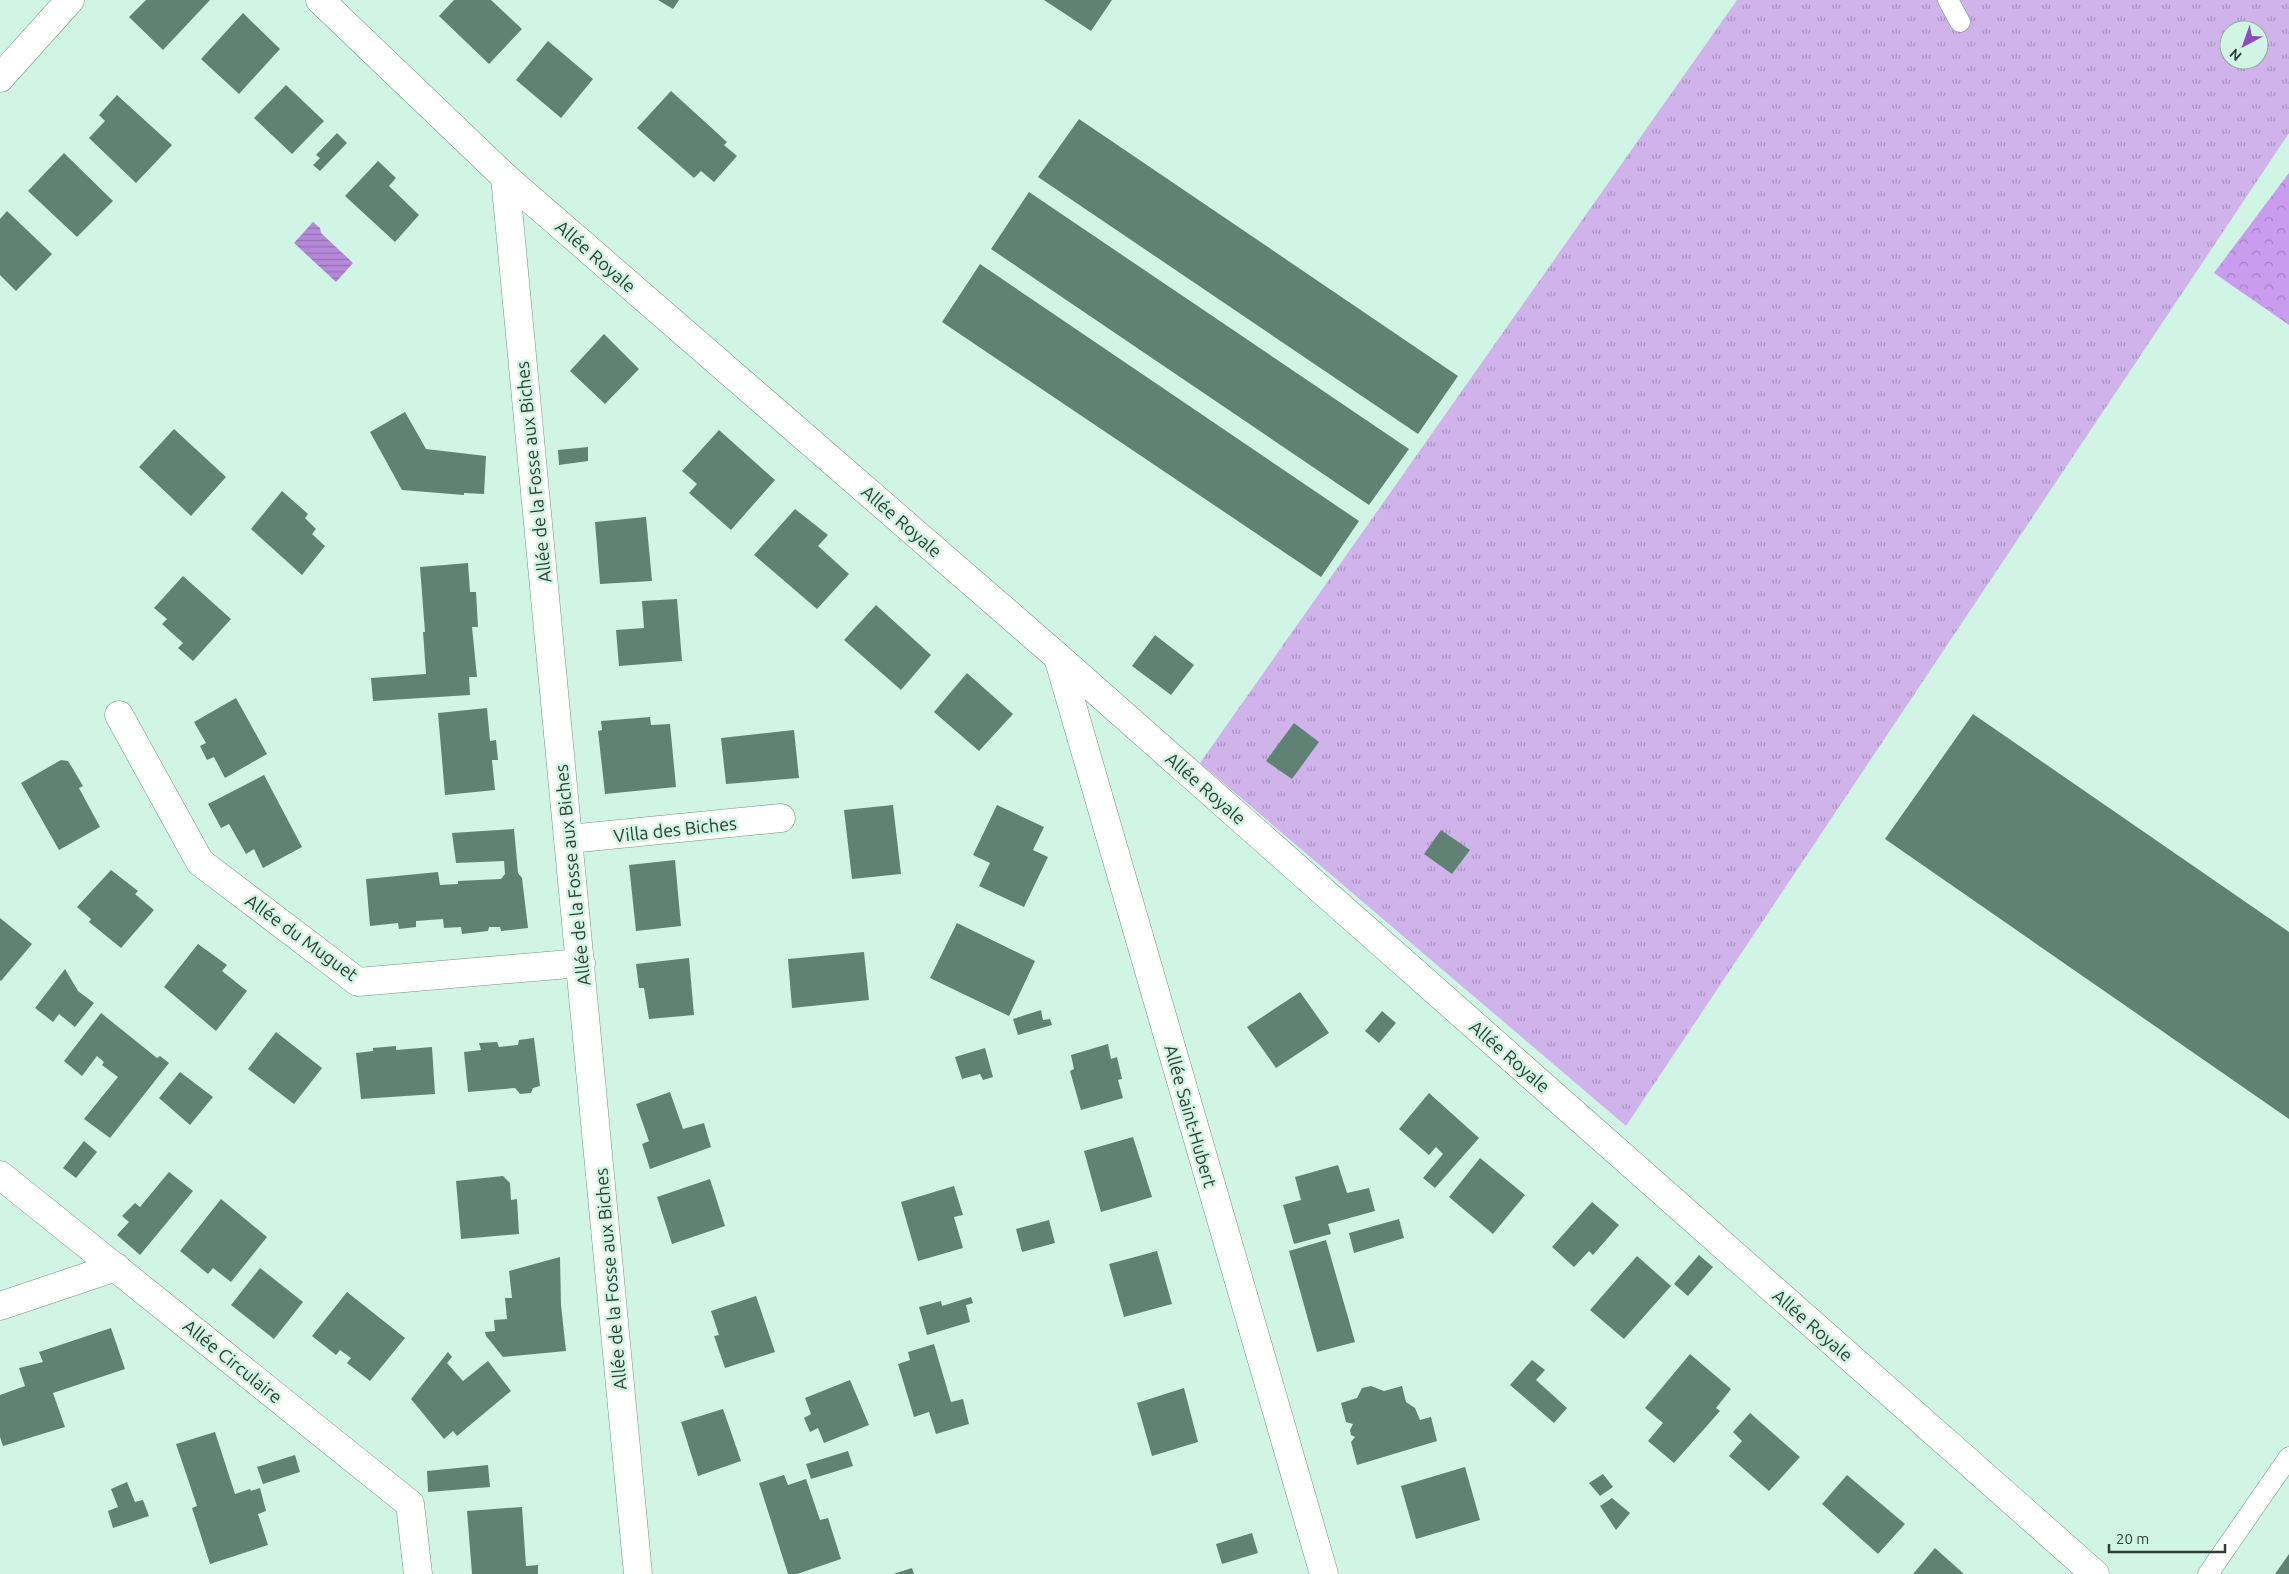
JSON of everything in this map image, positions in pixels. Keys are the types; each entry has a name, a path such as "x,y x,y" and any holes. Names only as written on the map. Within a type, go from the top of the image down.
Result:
{"street":[{"path":"0,78 70,0"},
{"name":"Allée Royale","path":"320,0 504,177 1058,657 2095,1574"},
{"name":"Allée de la Fosse aux Biches","path":"504,177 581,963 638,1574"},
{"name":"Allée Saint-Hubert","path":"1058,657 1324,1574"},
{"name":"Allée du Muguet","path":"119,716 200,862 358,982 581,963"},
{"name":"Villa des Biches","path":"568,839 781,818"},
{"name":"Allée Circulaire","path":"0,1175 410,1504 418,1574"},
{"path":"0,1306 116,1267"}],"lane":[{"path":"1948,0 1960,22"},
{"path":"2208,1574 2289,1457"}],"green space":[{"path":"1737,0 2289,0 2289,133 1626,1126 1200,763"},
{"path":"2289,173 2289,325 2214,273"}],"shaded area":[{"path":"313,222 320,228 321,233 353,263 336,282 294,243"}],"building":[{"path":"146,0 210,0 163,50 129,17"},
{"path":"454,0 491,0 522,29 489,64 439,16"},
{"path":"658,0 679,0 673,9"},
{"path":"1044,0 1112,0 1091,31"},
{"path":"243,13 280,49 239,94 201,59"},
{"path":"548,41 593,79 561,118 516,80"},
{"path":"286,85 324,121 292,154 254,118"},
{"path":"671,91 727,142 724,145 737,156 714,182 701,171 694,178 637,128"},
{"path":"117,95 172,145 136,183 89,138 105,121 99,115"},
{"path":"1079,119 1458,376 1418,434 1038,177"},
{"path":"337,133 347,143 320,171 313,165 320,158 316,155"},
{"path":"64,153 113,201 77,237 28,191"},
{"path":"378,161 396,178 389,186 419,215 395,242 345,196"},
{"path":"1029,192 1409,449 1369,505 991,249"},
{"path":"7,211 52,254 16,291 0,275 0,219"},
{"path":"980,264 1359,521 1321,577 942,322"},
{"path":"604,334 639,369 605,404 570,371"},
{"path":"405,412 426,449 486,456 484,494 464,493 464,495 402,490 370,432"},
{"path":"174,429 226,477 191,516 139,467"},
{"path":"719,430 775,480 731,530 689,493 697,484 682,471"},
{"path":"588,447 588,461 559,465 558,450"},
{"path":"282,491 308,514 305,518 316,529 312,534 325,546 302,575 251,529"},
{"path":"795,509 828,535 818,546 849,574 817,609 754,555"},
{"path":"646,517 652,581 600,584 595,522"},
{"path":"468,563 470,592 476,592 478,627 472,627 477,677 469,677 470,695 373,701 371,678 426,674 420,567"},
{"path":"183,576 231,619 193,661 178,648 183,643 162,624 167,619 154,608"},
{"path":"677,599 682,661 619,666 616,630 644,628 642,601"},
{"path":"876,605 931,655 901,690 844,640"},
{"path":"1155,635 1194,665 1171,695 1132,666"},
{"path":"967,673 1013,714 979,751 934,712"},
{"path":"236,698 267,754 225,778 214,757 207,760 200,746 206,743 194,722"},
{"path":"487,708 490,741 496,740 498,760 492,760 495,790 445,795 438,713"},
{"path":"1973,714 2289,932 2289,1119 1885,839"},
{"path":"650,717 651,725 670,724 676,787 605,794 598,731 602,730 601,721"},
{"path":"1294,723 1319,742 1292,779 1266,761"},
{"path":"794,730 799,778 726,784 721,738"},
{"path":"61,760 68,761 83,786 79,788 100,827 59,850 21,783"},
{"path":"264,775 302,847 263,868 254,849 246,854 229,824 221,828 208,804"},
{"path":"893,805 901,874 852,879 844,810"},
{"path":"997,805 1044,827 1033,850 1048,857 1024,907 979,886 990,863 973,855"},
{"path":"514,829 518,873 522,878 528,928 501,931 500,927 489,927 488,931 462,934 461,927 444,928 443,919 416,921 416,927 399,929 398,923 370,926 366,879 438,872 440,885 458,884 458,881 501,879 505,874 504,861 456,863 452,833"},
{"path":"1441,830 1470,850 1452,874 1424,854"},
{"path":"675,860 681,926 636,931 629,865"},
{"path":"111,870 138,891 135,894 154,910 121,948 89,922 91,919 77,907"},
{"path":"0,918 32,944 1,981 0,980"},
{"path":"957,923 1035,961 1009,1016 930,978"},
{"path":"198,944 227,965 222,971 247,991 216,1031 164,987"},
{"path":"864,952 869,1000 792,1008 788,959"},
{"path":"689,958 694,1015 649,1019 644,988 639,988 636,964"},
{"path":"65,969 78,991 94,1003 75,1027 59,1014 53,1022 35,1008"},
{"path":"1300,992 1329,1033 1276,1068 1247,1027"},
{"path":"1041,1010 1043,1020 1050,1019 1052,1025 1018,1035 1013,1019"},
{"path":"1382,1011 1396,1023 1379,1043 1365,1031"},
{"path":"101,1013 157,1058 160,1056 169,1063 110,1138 84,1119 118,1077 102,1065 104,1062 97,1056 82,1076 64,1061"},
{"path":"276,1032 322,1068 294,1104 248,1069"},
{"path":"534,1038 540,1086 533,1088 531,1093 520,1094 515,1088 468,1092 464,1052 481,1050 479,1043 497,1042 499,1047 518,1045 519,1040"},
{"path":"1108,1044 1111,1059 1117,1057 1122,1079 1118,1080 1123,1098 1081,1110 1070,1071 1074,1069 1071,1055"},
{"path":"396,1046 396,1050 432,1047 435,1094 361,1099 356,1053 373,1051 373,1048"},
{"path":"985,1048 993,1077 983,1080 980,1074 962,1079 955,1057"},
{"path":"180,1072 213,1097 190,1125 159,1098"},
{"path":"670,1092 683,1129 704,1123 711,1147 650,1169 642,1144 649,1141 636,1104"},
{"path":"1429,1093 1479,1138 1435,1188 1423,1178 1443,1154 1436,1147 1429,1155 1399,1129"},
{"path":"1133,1137 1152,1197 1101,1212 1084,1151"},
{"path":"84,1141 97,1152 76,1178 63,1168"},
{"path":"1480,1158 1525,1195 1493,1234 1449,1197"},
{"path":"1338,1165 1347,1193 1369,1188 1375,1211 1328,1224 1331,1234 1294,1244 1283,1205 1301,1200 1295,1177"},
{"path":"169,1172 193,1191 140,1255 117,1235 129,1222 122,1216 135,1203 140,1207"},
{"path":"503,1176 510,1183 511,1200 517,1199 519,1234 461,1239 456,1181"},
{"path":"710,1179 725,1226 672,1244 657,1197"},
{"path":"954,1186 963,1215 954,1217 963,1248 918,1261 901,1202"},
{"path":"221,1199 267,1237 231,1282 213,1268 208,1274 180,1251"},
{"path":"1592,1202 1619,1225 1593,1255 1589,1251 1574,1267 1552,1247"},
{"path":"1399,1219 1404,1238 1354,1253 1349,1233"},
{"path":"1049,1220 1055,1243 1022,1252 1016,1229"},
{"path":"1326,1240 1355,1342 1317,1352 1289,1251"},
{"path":"1157,1251 1172,1304 1124,1317 1109,1264"},
{"path":"1699,1255 1713,1267 1688,1296 1674,1284"},
{"path":"1637,1256 1671,1286 1624,1339 1590,1310"},
{"path":"560,1257 561,1305 566,1351 503,1357 486,1336 485,1332 495,1331 494,1320 507,1319 505,1298 512,1298 509,1271"},
{"path":"260,1268 303,1302 274,1339 231,1305"},
{"path":"347,1292 405,1338 370,1381 347,1363 351,1358 340,1350 336,1355 312,1336"},
{"path":"756,1296 775,1352 725,1368 714,1336 719,1335 711,1311"},
{"path":"971,1297 973,1303 966,1305 970,1322 927,1335 919,1307 941,1301 942,1306"},
{"path":"111,1328 125,1369 53,1393 65,1427 3,1446 0,1437 0,1395 25,1386 19,1368 43,1362 39,1352"},
{"path":"934,1344 951,1402 963,1399 969,1424 936,1434 929,1412 914,1417 898,1364 910,1360 908,1352"},
{"path":"448,1352 452,1357 447,1363 463,1381 488,1361 511,1391 457,1436 453,1431 444,1439 411,1399"},
{"path":"1690,1354 1731,1389 1716,1408 1720,1411 1674,1463 1648,1441 1663,1423 1645,1408"},
{"path":"1532,1360 1545,1370 1536,1380 1567,1408 1554,1423 1510,1385"},
{"path":"850,1380 869,1425 824,1443 818,1428 810,1432 804,1418 811,1414 805,1398"},
{"path":"1371,1386 1384,1391 1402,1386 1406,1402 1415,1408 1420,1420 1431,1417 1437,1441 1357,1465 1351,1442 1355,1437 1351,1435 1350,1430 1353,1424 1346,1422 1341,1403 1357,1398 1362,1388"},
{"path":"1184,1388 1198,1442 1152,1456 1137,1403"},
{"path":"723,1409 741,1461 698,1476 681,1422"},
{"path":"1750,1413 1800,1457 1769,1491 1729,1456 1742,1441 1733,1432"},
{"path":"215,1432 235,1494 260,1488 266,1511 258,1514 268,1545 210,1564 192,1508 197,1506 176,1444"},
{"path":"848,1451 853,1466 811,1479 806,1464"},
{"path":"295,1455 300,1472 263,1484 257,1467"},
{"path":"488,1465 490,1487 428,1492 427,1471"},
{"path":"1465,1467 1480,1520 1416,1539 1401,1486"},
{"path":"1603,1474 1613,1487 1600,1496 1589,1483"},
{"path":"784,1475 788,1485 806,1479 820,1520 828,1518 841,1559 797,1574 788,1574 759,1483"},
{"path":"1847,1475 1905,1524 1878,1554 1822,1504"},
{"path":"127,1482 135,1502 143,1500 149,1516 113,1528 108,1511 118,1507 111,1489"},
{"path":"1612,1498 1630,1513 1616,1530 1600,1506"},
{"path":"522,1507 526,1566 538,1565 538,1574 472,1574 467,1511"},
{"path":"1252,1533 1258,1553 1222,1564 1216,1544"},
{"path":"1935,1548 1964,1574 1913,1574"},
{"path":"2289,1554 2289,1574 2275,1574"},
{"path":"912,1568 914,1574 893,1574"}]}
